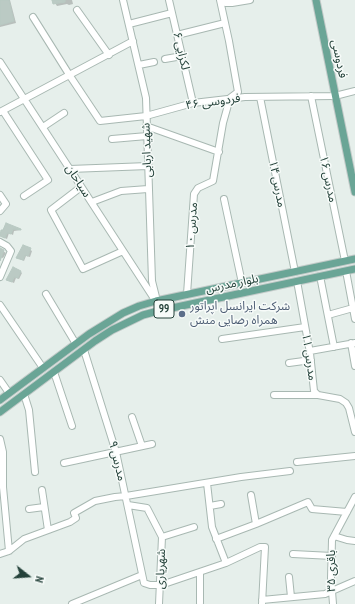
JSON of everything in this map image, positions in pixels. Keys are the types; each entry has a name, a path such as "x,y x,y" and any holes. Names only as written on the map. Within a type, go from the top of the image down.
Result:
{"main road":[{"name":"فردوسی","path":"316,0 355,192"},
{"name":"بلوار مدرس","path":"0,400 89,334 139,306 187,294 355,259"},
{"name":"بلوار مدرس","path":"0,412 112,330 143,315 355,269"}],"street":[{"name":"شهید اربابی","path":"123,0 134,41 146,98 152,281 150,287 157,301"},
{"name":"لکزایی ۶","path":"169,0 193,103"},
{"path":"221,0 232,3 250,0"},
{"path":"177,36 225,23 221,0"},
{"path":"77,10 108,55"},
{"path":"129,24 172,13"},
{"name":"فردوسی ۴۶","path":"33,17 100,121 146,116 193,103 230,98 335,96 355,91"},
{"name":"مدرس ۱۰","path":"187,294 194,194 198,188 213,181 223,122 230,98 238,92 225,23"},
{"path":"24,196 48,180 1,111 134,41"},
{"path":"165,59 182,56"},
{"name":"سیاحان","path":"0,62 123,251 150,287"},
{"path":"139,65 154,62"},
{"name":"مدرس ۱۶","path":"311,96 346,261"},
{"name":"مدرس ۱۴","path":"260,97 295,272"},
{"path":"43,127 64,113"},
{"path":"146,126 219,152"},
{"path":"112,139 147,136"},
{"path":"70,169 148,166"},
{"path":"81,187 51,210 82,269 123,251"},
{"path":"92,202 121,190 148,189"},
{"path":"0,195 6,204 0,211"},
{"path":"224,199 242,283"},
{"path":"0,242 7,246 11,251 0,277"},
{"path":"346,271 355,319"},
{"path":"320,276 334,347"},
{"name":"مدرس ۱۱","path":"297,281 310,351 315,393 340,399 346,403 349,408 355,432"},
{"path":"46,294 76,344"},
{"path":"0,304 43,368"},
{"path":"328,315 353,308"},
{"path":"222,339 305,327"},
{"path":"310,351 353,343 355,366"},
{"name":"مدرس ۹","path":"84,350 116,452 142,575"},
{"path":"289,363 311,360"},
{"path":"54,372 72,426"},
{"path":"0,380 9,393"},
{"path":"24,394 29,410 35,472"},
{"path":"274,395 319,395"},
{"path":"132,417 142,446"},
{"path":"0,439 3,452 1,486 9,551"},
{"path":"64,464 152,444"},
{"path":"298,462 355,456"},
{"path":"0,554 9,551 24,540 70,522 76,518 74,513 95,501 115,496 126,496 241,477 290,472"},
{"path":"208,483 212,527 226,563"},
{"path":"42,490 48,530"},
{"path":"251,495 256,524"},
{"name":"باقری ۳۵","path":"332,604 332,540 355,496"},
{"path":"216,539 308,502 312,509 346,512"},
{"path":"210,506 221,504"},
{"name":"شهریاری","path":"128,505 147,508 162,537 159,604"},
{"path":"29,509 44,507"},
{"path":"162,537 194,527"},
{"path":"334,536 355,541"},
{"path":"73,604 142,575 144,582 150,585 161,585 226,563 260,547 265,547 262,602 291,597 326,594 355,581"},
{"path":"293,554 332,556"},
{"path":"200,572 200,603"},
{"path":"290,577 291,597"}],"building":[{"path":"0,0 9,0 14,21 0,25"},
{"path":"52,0 65,0 65,2 53,4"},
{"path":"6,223 21,230 13,229 11,234 7,233 5,238 0,236 1,230 3,230"},
{"path":"23,245 31,248 28,256 25,255 23,260 16,258"},
{"path":"0,248 4,250 0,261"},
{"path":"13,267 21,271 18,278 14,277 12,282 6,280"}],"place":[{"name":"شرکت ایرانسل اپراتور همراه رضایی منش","path":"182,314"}]}
